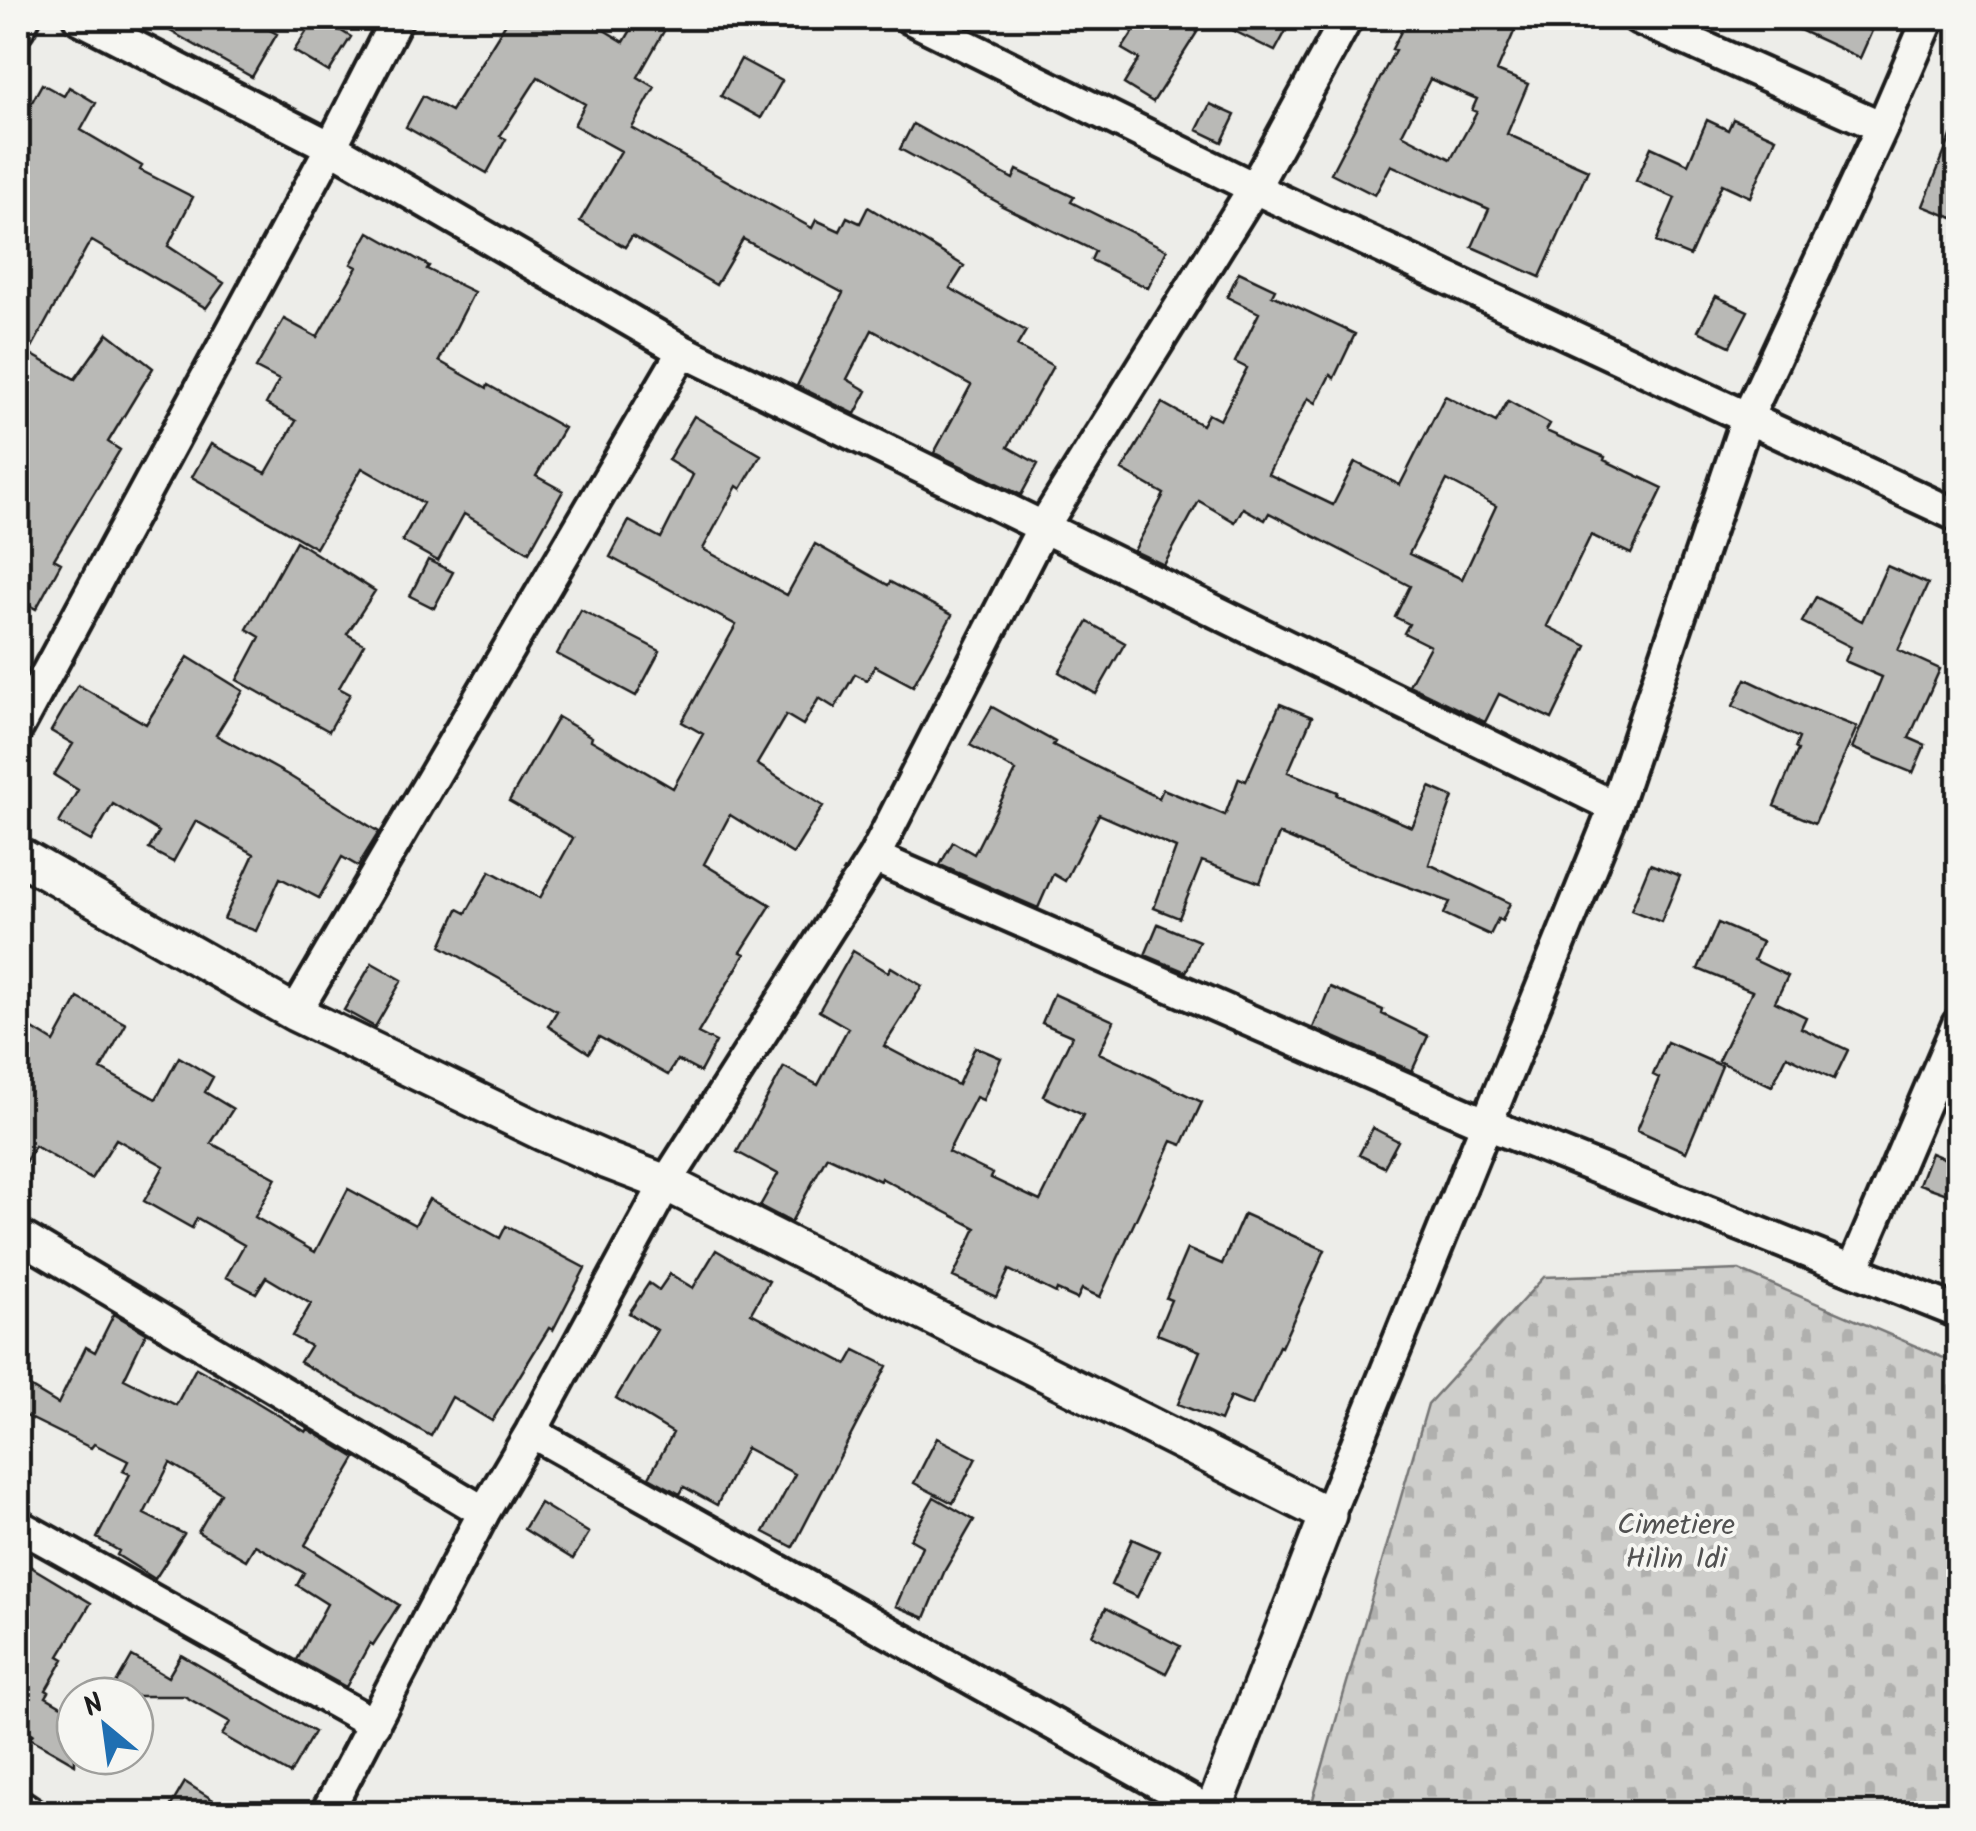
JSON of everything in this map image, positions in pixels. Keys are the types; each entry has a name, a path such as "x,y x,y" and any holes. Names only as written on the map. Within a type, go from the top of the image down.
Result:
{"street":[{"path":"18,29 24,18"},
{"path":"79,18 331,147 682,351 1615,807"},
{"path":"18,727 397,18"},
{"path":"910,18 1254,188 1958,516"},
{"path":"326,1814 484,1512 532,1432 666,1183 874,858 1043,527 1254,188 1347,18"},
{"path":"1638,18 1882,127"},
{"path":"532,1432 1212,1813 1328,1515 1615,807 1747,418 1929,18"},
{"path":"295,1013 682,351"},
{"path":"18,855 295,1013 544,1134 666,1183 1328,1515"},
{"path":"874,858 1487,1124 1958,1312"},
{"path":"1853,1270 1958,1024"},
{"path":"18,1235 484,1512"},
{"path":"18,1525 374,1724"},
{"path":"18,1804 33,1814"}],"green space":[{"name":"Cimetiere Hilin Idi","path":"1739,1270 1958,1364 1958,1813 1309,1813 1428,1404 1544,1277"}],"building":[{"path":"147,18 248,18 277,34 252,77"},
{"path":"315,18 351,37 329,72 294,51"},
{"path":"509,18 584,18 624,42 641,18 664,31 638,77 655,87 632,128 812,228 816,220 840,231 847,217 860,223 868,207 964,266 950,288 1026,331 1017,346 1053,366 1008,447 1038,464 1021,495 934,453 971,385 872,330 847,379 867,391 855,414 797,386 843,293 743,239 716,285 632,236 625,247 580,221 621,151 574,125 585,104 538,77 500,136 506,139 487,173 406,127 423,96 451,111"},
{"path":"1142,18 1206,18 1153,102 1124,84 1139,59 1122,49"},
{"path":"1208,18 1293,18 1275,51"},
{"path":"1408,18 1520,18 1497,71 1528,84 1507,134 1588,170 1540,277 1472,247 1489,209 1391,165 1375,195 1331,173 1395,50 1392,49","holes":["1430,79 1477,99 1472,110 1477,112 1451,159 1402,134"]},
{"path":"1774,18 1843,18 1872,31 1860,58"},
{"path":"741,59 782,81 761,118 721,96"},
{"path":"42,84 64,96 69,87 96,103 81,130 142,166 140,170 193,197 168,246 224,283 206,308 92,241 87,247 29,353 75,379 108,333 153,368 108,442 120,450 54,559 61,563 36,609 18,599 18,127"},
{"path":"1210,104 1235,115 1222,142 1197,130"},
{"path":"1733,119 1776,138 1750,197 1722,184 1690,256 1656,242 1675,198 1636,181 1651,147 1688,164 1707,120 1728,130"},
{"path":"1958,121 1958,220 1923,206"},
{"path":"913,124 1013,179 1017,170 1074,197 1071,202 1167,250 1148,288 1091,260 1095,251 1000,205 900,149"},
{"path":"369,232 429,266 427,269 474,292 439,361 564,428 536,476 563,491 529,552 464,514 438,561 402,541 423,503 362,468 316,548 192,477 211,444 266,473 296,421 266,404 279,380 256,368 284,319 317,337 357,267 351,264"},
{"path":"1239,272 1275,289 1272,295 1355,334 1334,378 1330,375 1316,403 1308,398 1268,474 1333,505 1355,462 1400,485 1445,396 1496,422 1508,401 1550,424 1546,431 1663,488 1631,554 1591,535 1547,626 1587,646 1552,719 1499,694 1485,722 1409,685 1430,646 1404,633 1409,624 1395,617 1410,586 1269,513 1265,520 1243,508 1235,522 1199,501 1164,565 1134,551 1164,494 1122,470 1162,403 1202,425 1208,414 1220,420 1247,368 1235,362 1259,313 1227,297","holes":["1447,480 1496,506 1462,579 1409,554"]},
{"path":"1716,296 1748,311 1730,346 1698,331"},
{"path":"694,416 761,455 741,489 737,486 703,549 787,595 815,544 952,615 913,686 875,666 867,680 855,674 835,708 819,698 803,725 786,715 757,764 823,806 793,854 730,815 704,864 771,905 698,1033 716,1042 700,1072 677,1060 668,1075 599,1037 589,1053 548,1026 557,1011 441,946 458,909 466,913 490,871 540,898 573,838 509,801 558,717 673,788 703,734 682,722 736,625 610,557 629,521 661,538 693,475 668,460"},
{"path":"296,541 375,591 347,634 364,644 339,688 350,694 329,731 237,680 260,637 247,629"},
{"path":"428,560 453,572 434,608 410,596"},
{"path":"1887,566 1928,584 1898,650 1940,669 1909,738 1925,745 1913,773 1852,748 1882,677 1845,661 1851,647 1802,622 1816,597 1862,621"},
{"path":"581,610 660,651 636,696 557,654"},
{"path":"1088,622 1125,643 1096,694 1059,672"},
{"path":"188,657 243,691 216,735 379,832 358,866 342,857 319,898 280,878 256,931 224,919 254,854 196,821 173,862 149,849 159,832 113,804 91,841 59,823 78,790 54,775 73,744 51,731 78,685 146,724"},
{"path":"1746,679 1857,727 1815,823 1774,806 1798,750 1795,748 1799,738 1733,706"},
{"path":"1280,704 1312,717 1288,772 1412,827 1430,787 1453,797 1429,864 1510,903 1490,935 1444,914 1450,902 1279,834 1260,883 1202,861 1179,918 1154,908 1176,848 1099,814 1065,881 1053,874 1038,908 940,865 953,842 974,854 1016,771 970,745 992,707 1055,742 1053,745 1159,798 1163,789 1225,815 1239,778 1246,781"},
{"path":"1650,864 1680,876 1661,922 1631,910"},
{"path":"1718,923 1762,942 1754,960 1788,976 1775,1002 1806,1017 1801,1028 1848,1050 1834,1079 1787,1056 1772,1086 1718,1061 1752,991 1698,969"},
{"path":"1158,924 1199,941 1186,972 1145,955"},
{"path":"853,951 922,986 884,1046 958,1085 975,1047 1001,1058 983,1100 976,1097 948,1152 1040,1201 1083,1115 1043,1096 1072,1036 1042,1023 1054,994 1114,1021 1099,1053 1202,1102 1182,1145 1172,1141 1100,1297 1082,1289 1077,1299 1057,1290 1056,1293 1009,1270 996,1297 953,1277 976,1228 881,1178 880,1181 827,1156 791,1222 760,1206 778,1174 737,1152 784,1067 818,1085 848,1028 819,1011"},
{"path":"372,963 402,980 375,1027 344,1010"},
{"path":"1330,987 1383,1010 1382,1014 1428,1036 1412,1071 1313,1028"},
{"path":"78,998 126,1024 101,1069 156,1099 179,1057 213,1077 205,1092 233,1109 211,1143 276,1178 255,1217 315,1252 348,1189 415,1225 429,1199 500,1238 506,1226 585,1268 553,1330 549,1328 492,1421 452,1397 431,1436 300,1362 310,1346 292,1336 311,1304 266,1277 256,1293 226,1277 244,1245 197,1218 192,1228 144,1201 164,1166 116,1139 91,1179 35,1146 18,1174 18,1020 54,1042"},
{"path":"1667,1042 1722,1066 1686,1152 1637,1130 1659,1078 1653,1075"},
{"path":"1373,1128 1398,1141 1384,1167 1359,1155"},
{"path":"1931,1153 1958,1164 1958,1198 1919,1184"},
{"path":"1244,1214 1325,1250 1252,1406 1230,1397 1220,1421 1178,1404 1200,1351 1157,1334 1171,1300 1166,1298 1187,1249 1222,1264"},
{"path":"716,1250 769,1281 751,1313 847,1364 855,1350 887,1366 793,1547 764,1532 795,1474 746,1448 717,1505 684,1487 680,1494 649,1477 673,1433 616,1398 657,1330 629,1313 649,1283 659,1290 670,1274 693,1288"},
{"path":"114,1314 146,1333 124,1379 176,1405 196,1368 356,1458 305,1545 399,1605 373,1645 370,1643 346,1687 297,1660 327,1604 297,1585 304,1573 255,1545 246,1560 198,1532 221,1493 170,1463 144,1514 184,1534 155,1579 97,1538 130,1474 123,1471 128,1461 94,1444 91,1448 18,1412 18,1380 58,1404 86,1347 95,1352"},
{"path":"937,1438 976,1458 953,1503 914,1483"},
{"path":"934,1497 974,1520 945,1570 925,1618 896,1606 922,1546 910,1539"},
{"path":"540,1503 589,1533 573,1559 524,1529"},
{"path":"1132,1539 1159,1551 1137,1597 1111,1585"},
{"path":"18,1559 91,1603 59,1656 64,1659 46,1690 46,1697 55,1702 55,1752 30,1738 33,1734 26,1730 18,1743"},
{"path":"1106,1608 1180,1646 1166,1673 1092,1635"},
{"path":"181,1655 314,1732 290,1774 222,1735 230,1722 184,1696 155,1696 155,1676 120,1676 132,1656 168,1677"},
{"path":"185,1782 235,1814 166,1814"}]}
